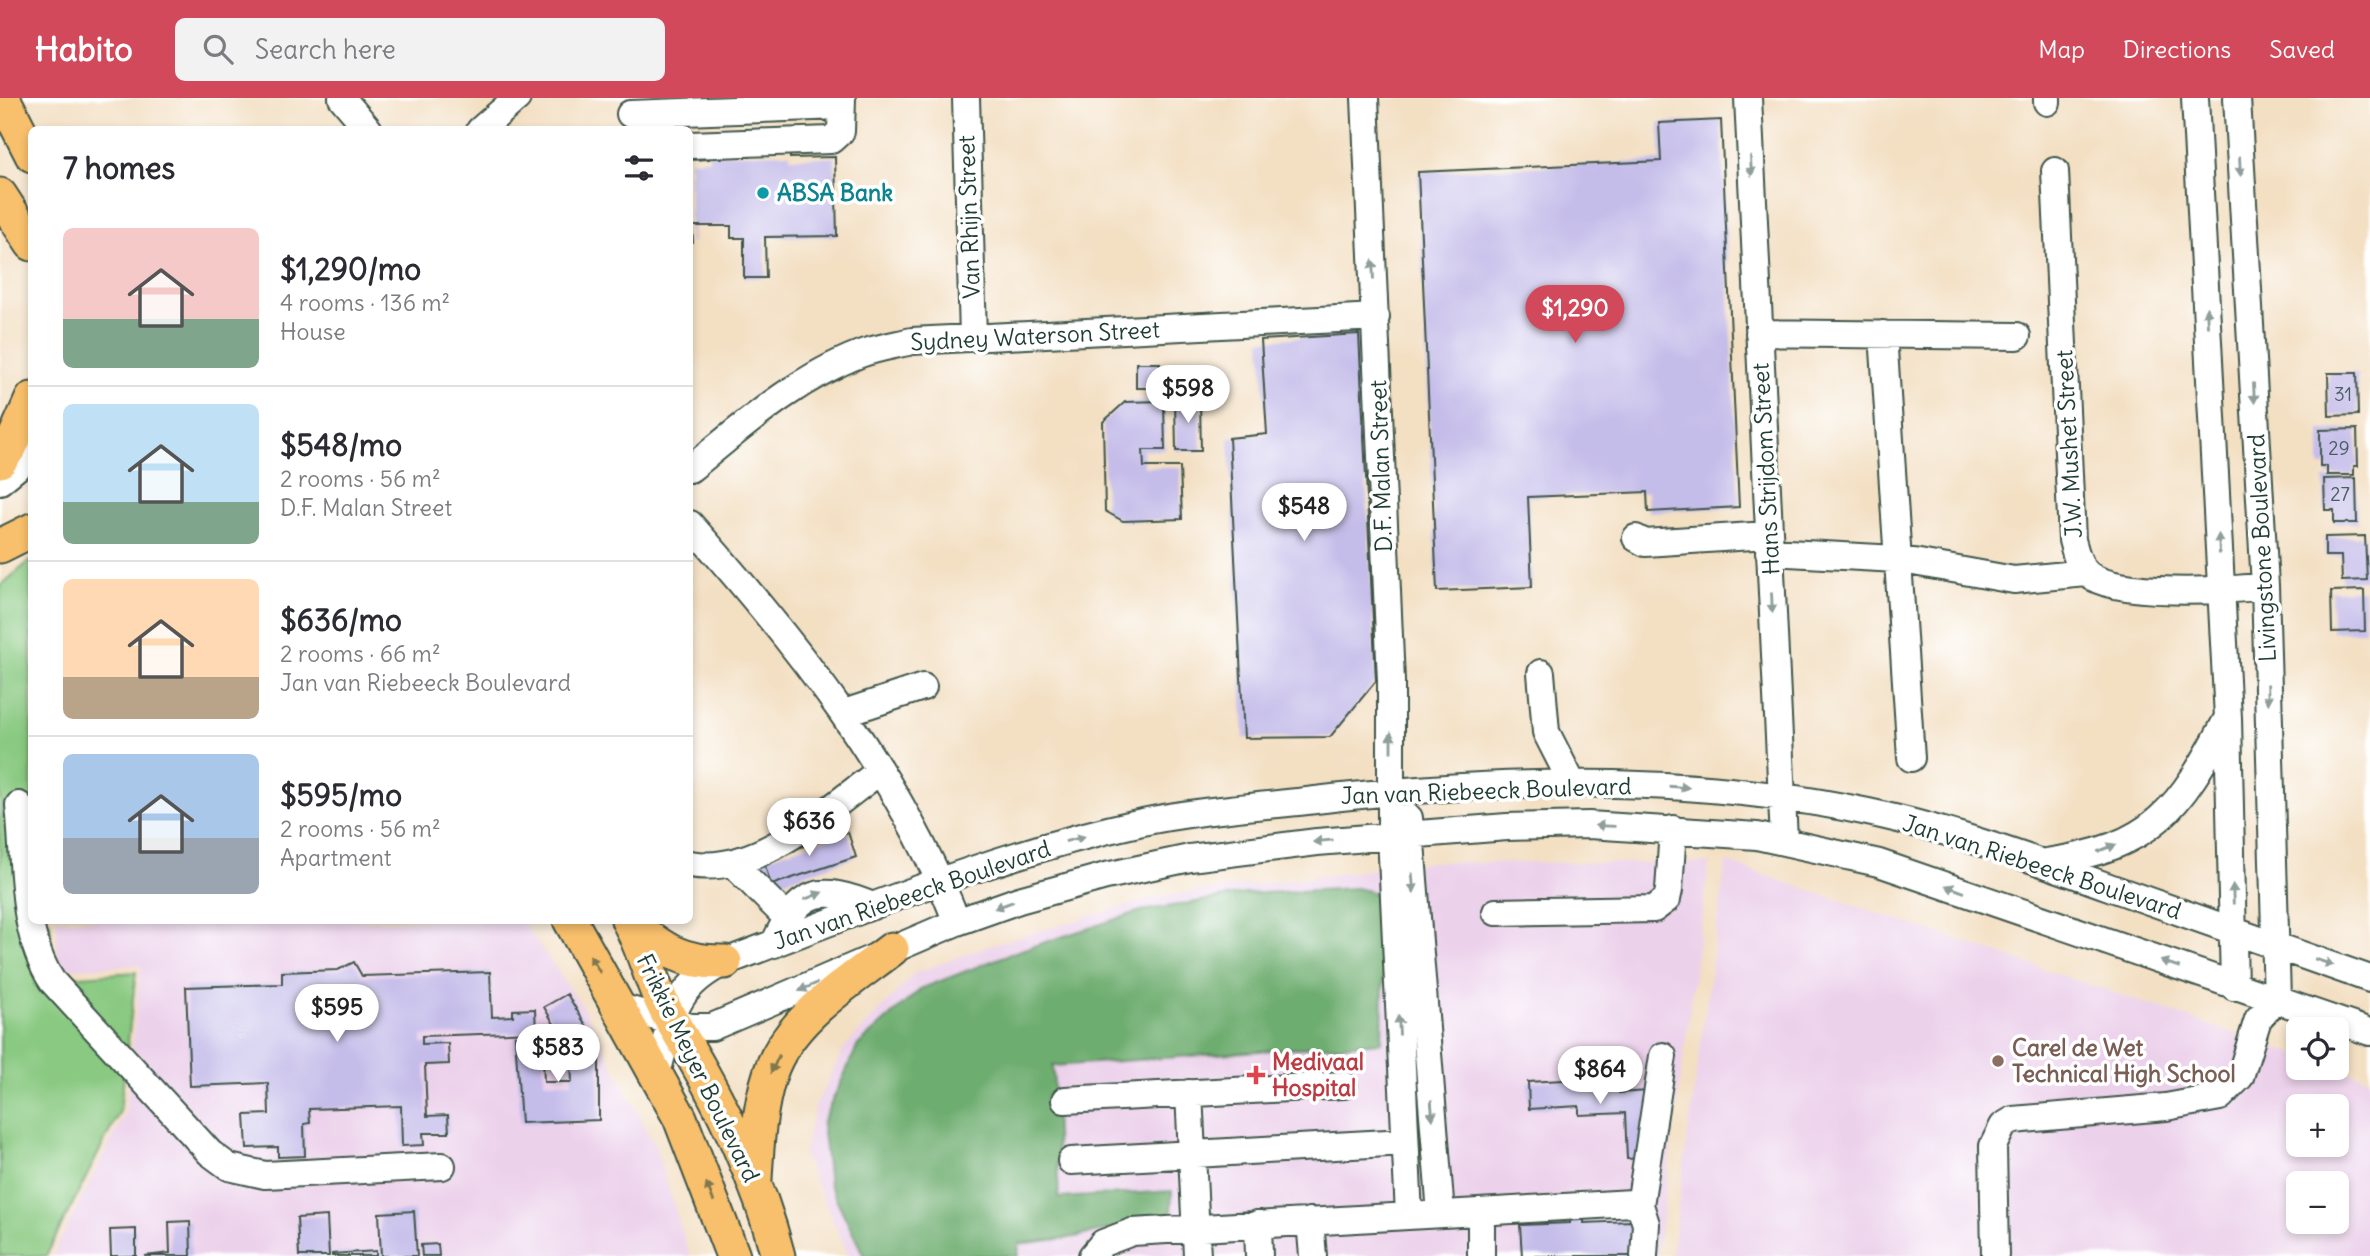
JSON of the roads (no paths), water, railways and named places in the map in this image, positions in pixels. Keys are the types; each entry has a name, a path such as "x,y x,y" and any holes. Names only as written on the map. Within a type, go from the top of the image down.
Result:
{"main road":[{"path":"3,98 28,147"},
{"path":"0,195 28,244"},
{"path":"0,461 28,408"},
{"path":"0,546 28,532"},
{"name":"Frikkie Meyer Boulevard","path":"572,924 680,1118 733,1256"},
{"name":"Frikkie Meyer Boulevard","path":"630,924 672,1022 687,1041 755,1185 778,1256"},
{"path":"632,924 656,943 690,961 725,962"},
{"path":"755,1185 762,1106 779,1055 816,1009 892,949"}],"street":[{"path":"342,98 346,126"},
{"path":"342,98 366,126"},
{"path":"485,126 517,98"},
{"name":"Van Rhijn Street","path":"966,98 973,336"},
{"name":"D.F. Malan Street","path":"1366,98 1400,834"},
{"name":"Hans Strijdom Street","path":"1748,98 1784,796 1784,840"},
{"name":"Livingstone Boulevard","path":"2195,98 2228,718 2234,987"},
{"name":"Livingstone Boulevard","path":"2236,98 2265,586 2277,999"},
{"path":"631,114 842,102 841,131 831,140 693,145"},
{"name":"J.W. Mushet Street","path":"2055,171 2072,540 2086,573"},
{"name":"Sydney Waterson Street","path":"693,467 800,385 860,354 912,341 1376,317"},
{"path":"1759,333 2017,336"},
{"path":"1883,334 1911,758"},
{"path":"0,481 28,458"},
{"path":"0,540 28,516"},
{"path":"693,527 738,578 844,713 880,771 940,881 957,922"},
{"path":"1636,538 1645,543 1769,543 1897,559 2014,580 2086,573 2101,583 2117,586 2222,592 2265,586"},
{"path":"1522,785 1540,755 1546,732 1541,673"},
{"path":"844,713 923,687"},
{"path":"2040,862 2082,857 2108,848 2136,836 2168,812 2192,784 2228,718"},
{"path":"1546,732 1572,783"},
{"path":"693,865 706,867 733,864 793,835 880,771"},
{"name":"Jan van Riebeeck Boulevard","path":"657,1073 672,1022 687,987 695,978 725,962 940,881 1140,822 1399,791 1572,783 1685,787 1784,796 1945,831 2370,979"},
{"path":"17,805 28,901"},
{"name":"Jan van Riebeeck Boulevard","path":"620,1007 691,1027 712,1027 957,922 1019,900 1106,876 1190,858 1400,834 1575,825 1673,829 1784,840 1917,875 2370,1032"},
{"path":"1496,912 1654,909 1667,899 1673,829"},
{"path":"1400,834 1405,1142 1409,1216"},
{"path":"1400,834 1440,1214"},
{"path":"733,864 786,917"},
{"path":"774,944 786,917 808,897 825,891 845,895 873,906"},
{"path":"31,924 35,950 52,981 210,1153 229,1167 246,1174 265,1175 442,1166"},
{"path":"2234,987 2258,1019"},
{"path":"1995,1256 1993,1146 2003,1126 2013,1120 2166,1107 2220,1097 2241,1077 2258,1019 2277,999"},
{"path":"1644,1256 1646,1224 1640,1205 1663,1056"},
{"path":"1065,1100 1344,1085"},
{"path":"1189,1093 1197,1256"},
{"path":"1072,1161 1405,1142"},
{"path":"1093,1256 1103,1243 1132,1244 1196,1228 1632,1203 1640,1205"},
{"path":"1481,1212 1481,1256"},
{"path":"1310,1221 1312,1256"},
{"path":"1258,1224 1259,1256"}],"place":[{"name":"ABSA Bank","path":"763,193"},
{"name":"Carel de Wet Technical High School","path":"1998,1061"},
{"name":"Medivaal Hospital","path":"1256,1075"}]}
